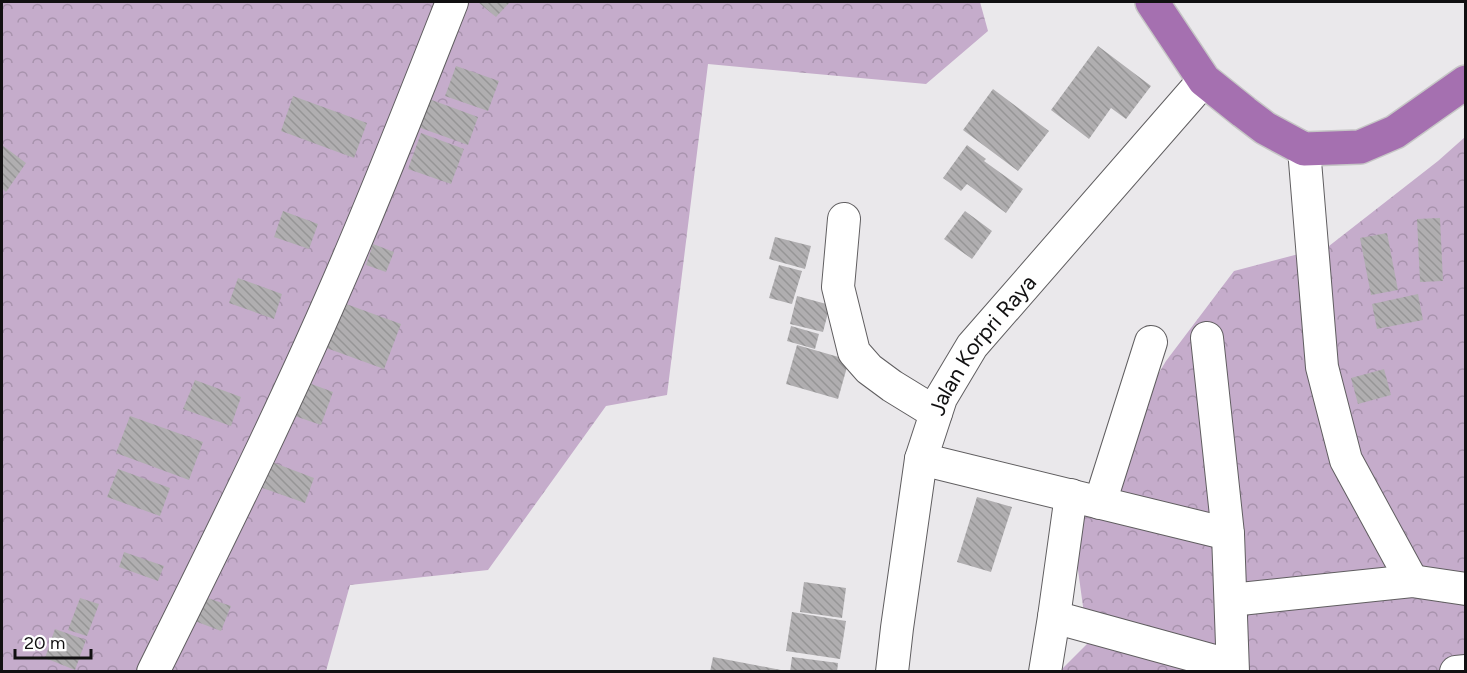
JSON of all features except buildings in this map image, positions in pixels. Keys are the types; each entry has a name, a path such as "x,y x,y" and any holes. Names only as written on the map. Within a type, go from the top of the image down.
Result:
{"highway":[{"path":"1152,2 1204,80 1265,128 1304,149 1360,147 1395,132 1466,82"}],"street":[{"path":"153,672 266,441 354,246 452,2"},
{"name":"Jalan Korpri Raya","path":"892,672 921,459 941,398 972,346 1204,80"},
{"path":"1304,149 1322,367 1346,460 1412,581"},
{"path":"844,219 838,287 854,352 869,369 936,413"},
{"path":"1054,617 1232,669 1228,534 1207,338"},
{"path":"1045,672 1054,617 1086,499 1151,342"},
{"path":"921,459 1228,534"},
{"path":"1231,600 1412,581 1466,589"},
{"path":"1456,672 1466,671"}],"green space":[{"path":"2,2 980,2 988,31 926,84 708,64 667,395 606,406 488,570 350,585 326,671 2,672"},
{"path":"1465,137 1465,671 1059,672 1088,643 1071,519 1166,361 1234,271 1329,246 1438,161"}]}
